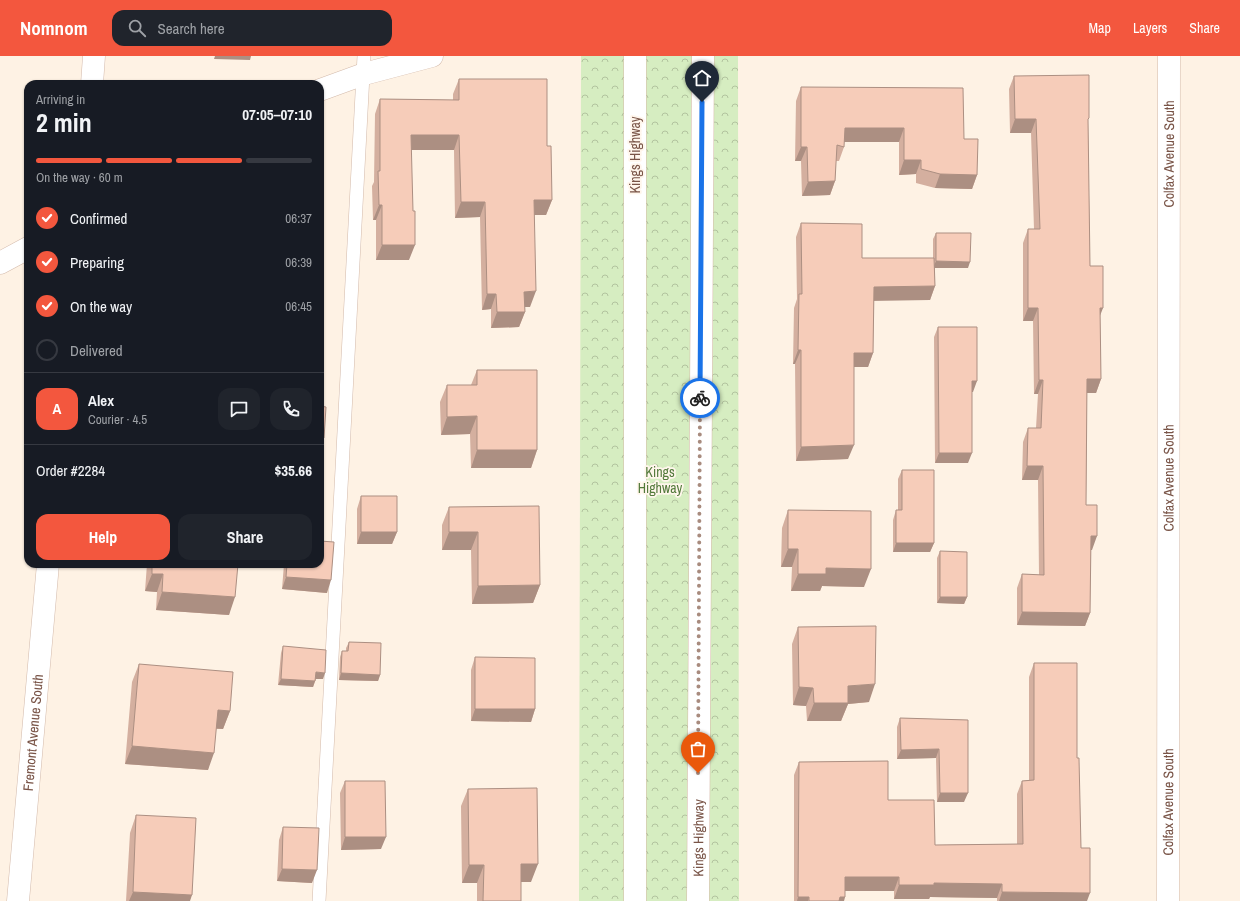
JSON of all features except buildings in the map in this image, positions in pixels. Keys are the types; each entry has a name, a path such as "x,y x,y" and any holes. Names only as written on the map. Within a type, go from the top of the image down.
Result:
{"street":[{"path":"92,80 94,56"},
{"path":"324,88 364,65 432,56"},
{"name":"Kings Highway","path":"635,56 635,901"},
{"name":"Kings Highway","path":"698,901 703,56"},
{"name":"Colfax Avenue South","path":"1168,901 1169,56"},
{"path":"0,263 24,250"},
{"name":"Fremont Avenue South","path":"18,901 48,568"}],"lane":[{"path":"319,901 364,65"}],"green space":[{"name":"Kings Highway","path":"581,56 738,56 739,901 579,901"}],"way so far":[{"path":"698,773 700,398"}],"route":[{"path":"700,398 702,102"}]}
